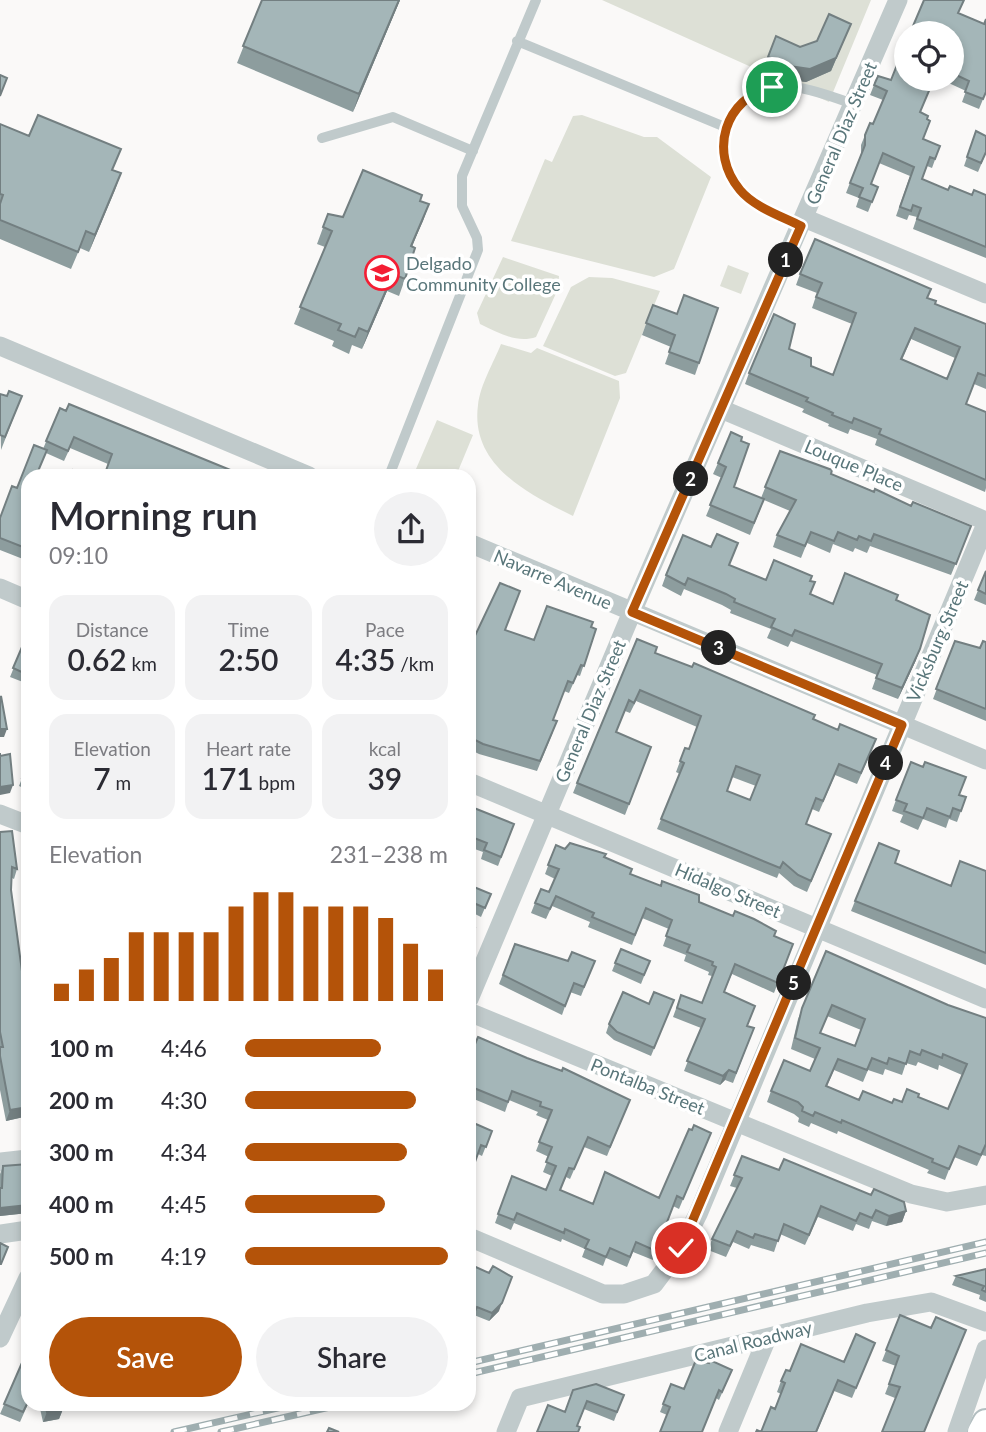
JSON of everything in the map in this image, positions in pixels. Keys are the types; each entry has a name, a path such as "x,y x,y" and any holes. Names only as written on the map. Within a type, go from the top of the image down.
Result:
{"main road":[{"path":"981,1432 986,1423"}],"street":[{"name":"General Diaz Street","path":"476,982 632,612 898,0"},
{"path":"802,222 986,294"},
{"path":"0,346 292,469"},
{"name":"Louque Place","path":"722,409 986,523"},
{"name":"Vicksburg Street","path":"476,1240 603,1294 636,1292 654,1284 666,1271 687,1237 986,523"},
{"name":"Navarre Avenue","path":"476,546 986,760"},
{"path":"0,588 21,597"},
{"name":"Hidalgo Street","path":"476,785 986,999"},
{"path":"0,814 21,822"},
{"name":"Pontalba Street","path":"476,1015 911,1194 947,1202 986,1195"},
{"path":"0,1162 21,1160"},
{"path":"0,1234 21,1231"},
{"path":"0,1338 21,1296"},
{"name":"Canal Roadway","path":"506,1432 520,1398 867,1313 931,1302 986,1322"},
{"path":"728,1432 767,1338"},
{"path":"957,1432 986,1349"}],"lane":[{"path":"392,469 478,250 477,238 462,206 462,176 536,0"},
{"path":"517,41 725,127"},
{"path":"802,222 756,202 740,190 724,153 725,127 738,103 756,90 772,87 795,88 853,104"},
{"path":"322,138 393,117 473,151"}],"shaded area":[{"path":"602,0 871,0 829,102"},
{"path":"582,115 644,137 657,137 711,177 674,269 654,277 511,241 545,159 552,162 573,116"},
{"path":"503,257 559,276 558,289 536,337 514,338 480,324 477,313"},
{"path":"728,265 749,273 741,294 720,286"},
{"path":"589,277 612,278 660,291 626,373 615,376 543,346 571,287"},
{"path":"501,344 531,353 537,348 619,381 620,398 573,516 521,487 493,461 483,445 478,426 479,397"},
{"path":"437,420 473,435 459,469 416,469"}],"building":[{"path":"262,0 399,0 359,94 243,46"},
{"path":"924,0 964,0 958,13 984,24 986,19 986,92 983,99 965,92 969,81 964,79 964,21 915,21"},
{"path":"829,14 851,24 836,58 810,69 789,66 768,57 776,36 800,47 817,41"},
{"path":"894,72 894,91 929,91 920,112 928,116 930,121 923,139 940,146 935,159 930,157 922,179 948,190 950,186 972,195 974,190 986,195 986,247 917,219 921,208 913,205 911,211 900,207 914,167 883,153 871,184 878,187 872,202 859,197 863,188 850,183 865,145 865,135 870,123 873,124 887,91 874,85 878,76 891,80"},
{"path":"0,75 7,78 0,96"},
{"path":"38,115 121,149 112,170 121,173 95,235 86,231 78,252 0,220 3,195 0,194 0,124 29,136"},
{"path":"976,131 986,136 986,152 981,163 967,157"},
{"path":"363,170 422,195 420,201 429,204 411,246 415,248 405,279 393,274 368,332 359,328 355,337 338,330 341,324 300,307 332,231 323,227 328,214 343,217"},
{"path":"815,239 931,289 927,298 936,301 935,304 986,324 986,376 978,373 966,404 986,412 986,480 879,434 881,429 854,418 852,423 832,415 833,413 806,401 808,398 749,373 774,314 795,324 789,349 811,358 811,366 833,375 856,313 816,297 822,283 800,274","holes":["915,328 960,347 947,379 901,359"]},
{"path":"684,295 718,308 699,363 669,352 675,335 646,323 653,305 677,314"},
{"path":"9,391 22,396 5,437 0,435 0,394 7,396"},
{"path":"69,404 228,469 107,469 112,454 74,437 68,451 46,441 60,408 66,411"},
{"path":"731,432 749,444 734,487 764,499 754,523 710,505 726,467 718,463"},
{"path":"34,445 47,450 39,469 25,469"},
{"path":"780,451 832,470 831,474 874,492 875,489 911,506 913,502 971,526 956,564 874,534 871,541 859,536 857,540 838,532 834,541 811,532 805,546 777,535 796,500 765,487"},
{"path":"21,478 21,546 0,538 0,518 12,486 17,488"},
{"path":"717,534 738,543 729,565 766,580 774,560 812,576 810,581 815,582 810,594 833,604 845,573 898,595 896,600 930,615 920,649 902,688 876,678 882,664 795,630 792,636 771,627 775,619 734,602 735,599 726,594 688,578 685,585 666,575 683,535 711,547"},
{"path":"986,571 986,594 978,590"},
{"path":"500,583 520,591 505,630 534,640 547,606 593,622 591,627 596,629 584,666 581,665 573,683 568,681 553,720 557,721 540,761 476,740 476,634"},
{"path":"637,639 657,647 655,653 692,667 694,663 815,715 813,719 838,730 840,724 876,739 861,773 839,764 823,801 816,798 806,824 831,834 811,881 798,875 783,862 780,868 661,819 684,763 680,761 685,748 689,749 701,716 640,690 634,703 629,700 616,732 651,747 629,804 577,783","holes":["736,766 760,775 750,800 727,791"]},
{"path":"955,641 980,648 983,641 986,642 986,709 936,689"},
{"path":"21,649 21,672 13,668"},
{"path":"1,696 7,729 0,729"},
{"path":"10,754 13,785 0,787 0,756"},
{"path":"911,762 923,767 925,762 966,777 959,795 966,797 961,811 953,808 950,817 927,808 923,818 904,811 907,804 896,800"},
{"path":"476,809 514,824 501,857 484,850 487,843 476,839"},
{"path":"12,831 17,869 12,867 11,890 21,964 21,1108 10,1110 0,1056 0,1047 3,1047 0,1032 0,832"},
{"path":"570,843 606,854 604,857 632,869 630,874 661,886 662,881 699,895 699,902 733,916 735,911 754,919 776,931 774,936 793,944 778,983 735,964 724,992 755,1006 747,1026 754,1028 736,1073 729,1070 723,1076 687,1061 705,1019 677,1008 681,995 702,1003 716,967 712,965 713,962 687,952 690,945 666,936 672,920 646,908 635,935 592,917 594,913 556,896 550,909 535,903 541,889 549,892 559,869 548,865 556,845 565,849"},
{"path":"879,843 899,851 895,863 951,886 960,861 986,871 986,953 855,901"},
{"path":"476,888 491,894 485,908 476,904"},
{"path":"515,944 568,961 572,952 595,961 584,987 574,983 565,1006 503,975"},
{"path":"621,949 650,961 644,975 615,963"},
{"path":"826,951 948,1005 986,1018 986,1144 981,1155 959,1146 949,1169 932,1162 933,1159 842,1120 841,1123 815,1112 813,1116 802,1111 803,1107 798,1102 771,1091 784,1060 810,1071 820,1048 795,1038 802,1008","holes":["832,1005 865,1019 855,1046 820,1033","922,1050 942,1058 943,1054 967,1064 948,1109 918,1097 919,1094 907,1089 902,1102 894,1099 892,1103 863,1091 859,1100 826,1086 838,1059 867,1070 872,1058 887,1064 889,1058 906,1064 910,1051 920,1055"]},
{"path":"623,992 649,1004 654,992 674,1000 654,1048 617,1032 609,1024"},
{"path":"478,1037 562,1071 563,1068 630,1100 610,1147 588,1137 574,1169 569,1168 560,1190 593,1204 605,1172 659,1198 689,1129 692,1130 694,1125 711,1133 683,1199 677,1196 656,1251 636,1242 630,1257 610,1248 606,1257 585,1248 589,1240 565,1229 564,1233 517,1213 514,1220 498,1214 512,1176 546,1190 556,1166 546,1162 552,1147 539,1142 552,1110 540,1106 541,1102 512,1091 508,1102 476,1089"},
{"path":"476,1124 492,1131 486,1147 481,1145 476,1159"},
{"path":"742,1156 779,1170 784,1159 871,1195 874,1189 904,1202 906,1211 889,1216 876,1210 872,1218 860,1213 856,1221 821,1206 809,1235 784,1224 778,1241 755,1234 753,1238 737,1231 730,1246 712,1239 742,1178 734,1175"},
{"path":"21,1165 21,1206 0,1208 3,1166"},
{"path":"0,1243 8,1247 1,1264 0,1264"},
{"path":"493,1266 512,1277 502,1303 492,1313 477,1307 476,1309 476,1267 489,1273"},
{"path":"986,1269 986,1292 982,1290 984,1286 956,1276"},
{"path":"900,1315 931,1328 936,1317 966,1330 924,1432 882,1432 900,1387 889,1384 899,1356 886,1350"},
{"path":"856,1334 875,1343 856,1388 838,1380 816,1432 761,1432 771,1407 775,1409 785,1383 781,1381 786,1370 790,1371 801,1344 844,1362"},
{"path":"696,1360 709,1363 710,1360 732,1370 722,1392 719,1390 702,1432 660,1432 670,1407 663,1404 671,1384 684,1389"},
{"path":"21,1365 21,1411 24,1411 23,1412 4,1404"},
{"path":"596,1384 624,1395 617,1412 587,1401 577,1426 580,1427 578,1432 537,1432 548,1405 565,1412 573,1390"}],"railway":[{"path":"476,1361 986,1242"},
{"path":"476,1372 986,1253"},
{"path":"174,1432 265,1411"},
{"path":"221,1432 312,1411"}],"place":[{"name":"Delgado Community College","path":"382,273"}],"route":[{"path":"681,1248 698,1214 902,725 632,612 801,226 756,202 740,190 724,153 725,127 738,103 756,90 772,87"}]}
